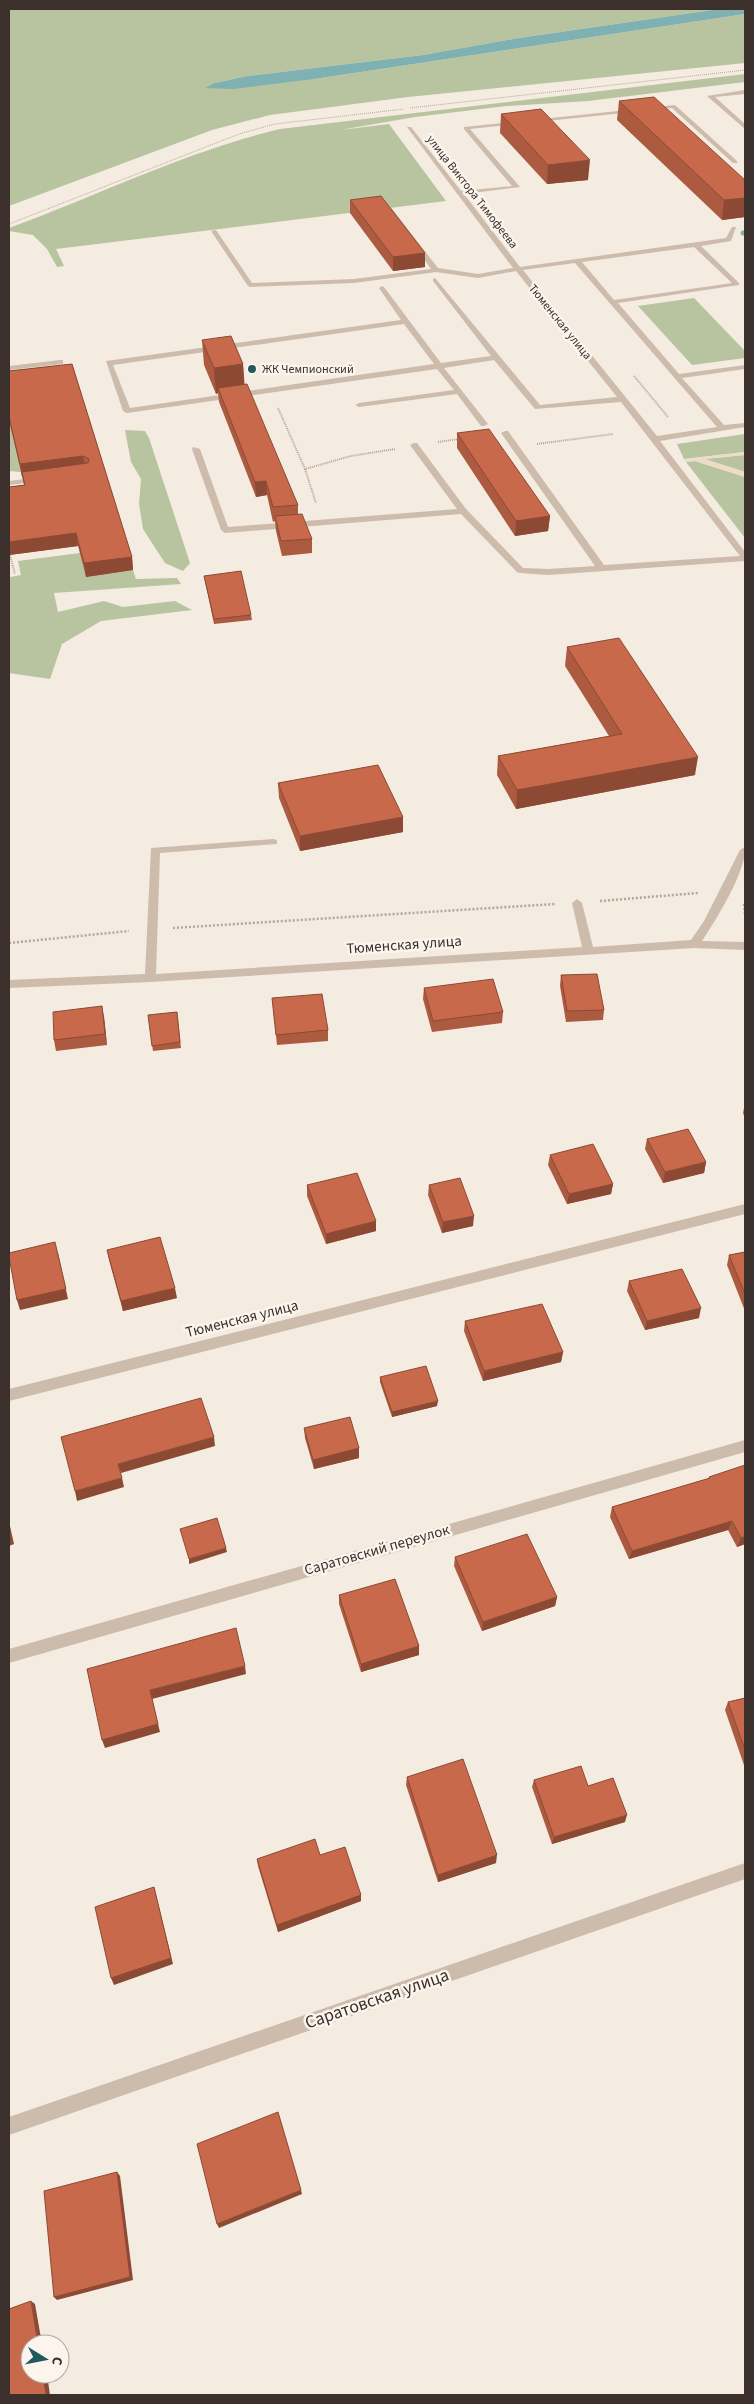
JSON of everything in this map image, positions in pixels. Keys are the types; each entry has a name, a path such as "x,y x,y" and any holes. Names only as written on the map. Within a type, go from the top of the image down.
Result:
{"street":[{"path":"745,92 710,96 745,127"},
{"path":"459,193 517,187 466,128 673,106 735,162"},
{"name":"улица Виктора Тимофеева","path":"409,128 518,269"},
{"path":"390,208 436,270"},
{"path":"518,269 729,240 734,228"},
{"name":"Тюменская улица","path":"214,231 250,285 354,281 436,270 478,276 518,269 623,399 745,558"},
{"path":"613,302 736,284 695,244"},
{"path":"576,260 722,428"},
{"path":"436,280 496,358 538,406 623,399"},
{"path":"382,288 458,392 484,424"},
{"path":"406,322 110,363 127,411 496,358"},
{"path":"9,368 60,362"},
{"path":"677,376 745,367"},
{"path":"359,406 458,392"},
{"path":"655,440 745,425"},
{"path":"505,433 601,568"},
{"path":"414,445 463,510 520,570 548,572 745,558"},
{"path":"196,449 225,530 463,510"},
{"path":"9,483 50,478"},
{"path":"150,978 155,850 273,842"},
{"path":"694,944 709,922 745,850"},
{"path":"577,903 588,950"},
{"name":"Тюменская улица","path":"9,984 150,978 694,944 745,946"},
{"name":"Тюменская улица","path":"9,1395 745,1209"},
{"name":"Саратовский переулок","path":"9,1656 745,1446"},
{"name":"Саратовская улица","path":"9,2126 745,1871"}],"path":[{"path":"9,224 194,150 275,124 745,70"},
{"path":"275,400 305,469 323,523"},
{"path":"305,469 351,456"},
{"path":"10,557 15,574"},
{"path":"9,943 152,929 577,903 694,893 722,894"}],"green space":[{"path":"9,9 719,9 519,38 423,55 247,76 215,83 321,78 745,14 745,63 408,97 270,115 212,130 9,206"},
{"path":"745,74 745,82 588,101 506,106 415,117 340,130 389,124 446,201 56,249 64,266 57,267 47,249 33,235 9,231 9,228 177,161 245,138 280,129"},
{"path":"694,298 745,351 745,358 692,365 638,306"},
{"path":"9,421 21,472 9,471"},
{"path":"125,430 145,431 149,438 190,563 183,571 165,563 143,529 139,504 141,479 131,462"},
{"path":"745,434 745,452 684,459 677,444"},
{"path":"745,455 745,472 704,459"},
{"path":"695,461 745,477 745,538 686,462"},
{"path":"80,553 86,577 133,570 136,579 177,578 181,584 54,593 58,612 104,601 123,607 175,601 192,610 101,621 62,644 50,679 9,673 9,575 10,577 21,575 18,561"}],"shaded area":[{"path":"745,452 745,455 705,459 745,472 745,477 695,461 686,462 684,459"}],"water":[{"path":"719,9 745,9 745,14 321,78 234,89 205,88 215,83 247,76 423,55 519,38"}],"building":[{"path":"654,97 745,180 745,198 724,200 619,101"},
{"path":"541,109 590,160 548,165 501,114"},
{"path":"381,196 425,253 393,257 350,200"},
{"path":"231,336 243,364 214,368 202,340"},
{"path":"72,364 132,557 84,563 76,533 9,542 9,487 25,485 22,472 88,463 89,459 83,456 20,464 9,417 9,371"},
{"path":"247,384 298,505 273,507 266,481 255,482 218,388"},
{"path":"489,429 550,516 516,521 457,433"},
{"path":"302,514 312,539 281,541 275,516"},
{"path":"241,571 251,615 214,619 204,576"},
{"path":"619,638 698,757 517,790 498,756 622,734 567,647"},
{"path":"378,765 403,817 300,836 278,783"},
{"path":"597,974 604,1010 567,1011 561,975"},
{"path":"493,979 503,1012 433,1021 424,988"},
{"path":"322,994 328,1030 276,1035 272,998"},
{"path":"102,1006 105,1034 54,1040 53,1012"},
{"path":"177,1012 180,1042 152,1046 148,1015"},
{"path":"688,1129 706,1162 665,1172 647,1139"},
{"path":"593,1144 613,1184 569,1194 550,1155"},
{"path":"357,1173 376,1221 326,1234 307,1185"},
{"path":"460,1178 474,1216 443,1222 429,1185"},
{"path":"160,1237 175,1288 121,1301 107,1250"},
{"path":"55,1242 66,1289 17,1300 9,1253"},
{"path":"745,1252 745,1294 729,1255"},
{"path":"682,1269 701,1308 647,1321 629,1281"},
{"path":"542,1304 563,1352 484,1371 465,1321"},
{"path":"426,1366 438,1401 392,1412 380,1377"},
{"path":"201,1398 214,1437 118,1464 122,1478 75,1491 61,1437"},
{"path":"350,1417 359,1448 313,1460 304,1428"},
{"path":"745,1465 745,1536 741,1538 732,1521 632,1551 612,1507 710,1478"},
{"path":"217,1518 226,1548 189,1559 180,1529"},
{"path":"527,1534 557,1597 483,1622 455,1557"},
{"path":"395,1579 419,1646 361,1664 339,1595"},
{"path":"236,1628 245,1666 150,1690 158,1724 102,1740 87,1669"},
{"path":"745,1698 745,1750 728,1702"},
{"path":"463,1759 497,1855 438,1875 407,1777"},
{"path":"581,1766 588,1786 613,1778 627,1815 554,1837 534,1780"},
{"path":"315,1839 320,1855 345,1847 361,1895 277,1925 257,1859"},
{"path":"154,1887 171,1958 111,1978 95,1907"},
{"path":"278,2112 301,2190 217,2224 197,2144"},
{"path":"117,2172 130,2277 54,2297 44,2191"},
{"path":"31,2301 36,2334 20,2334 20,2384 44,2384 46,2395 9,2395 9,2309"}],"place":[{"name":"ЖК Чемпионский","path":"252,369"}]}
